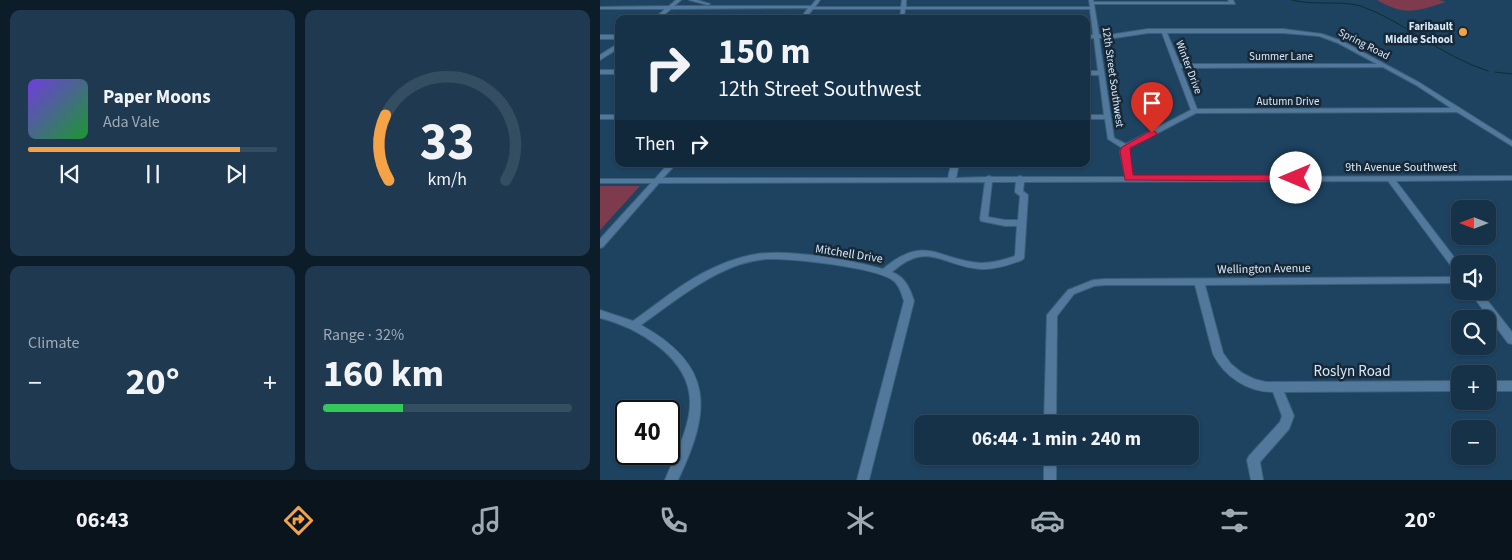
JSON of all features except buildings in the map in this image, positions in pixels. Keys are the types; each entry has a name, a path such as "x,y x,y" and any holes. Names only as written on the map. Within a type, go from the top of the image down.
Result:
{"street":[{"path":"662,15 679,0"},
{"path":"691,0 745,7"},
{"path":"805,15 818,0"},
{"path":"902,15 904,0"},
{"path":"600,8 903,8 1233,3 1230,0"},
{"name":"12th Street Southwest","path":"1091,4 1111,139 1126,147"},
{"name":"Spring Road","path":"1090,37 1164,31 1283,31 1312,33 1340,42 1384,66 1512,144"},
{"name":"Winter Drive","path":"1164,31 1195,111"},
{"path":"600,37 615,37"},
{"path":"600,58 615,48"},
{"name":"Summer Lane","path":"1178,66 1384,66"},
{"path":"600,72 615,72"},
{"path":"1090,73 1101,73"},
{"name":"Autumn Drive","path":"1126,147 1195,111 1459,110"},
{"path":"600,117 615,117"},
{"path":"1090,117 1108,117"},
{"path":"1126,147 1124,151 1129,178"},
{"path":"600,245 669,167"},
{"path":"952,178 955,167"},
{"name":"9th Avenue Southwest","path":"600,181 952,178 1512,178"},
{"path":"989,178 984,218 1004,223 1022,223"},
{"path":"885,272 902,257 915,253 932,253 976,266 1000,264 1019,258 1024,195 1018,192 1020,178"},
{"path":"1390,178 1451,260"},
{"name":"Mitchell Drive","path":"634,324 704,277 726,266 748,259 776,256 869,268 885,272 901,282 909,301 863,480"},
{"name":"Wellington Avenue","path":"1050,415 1052,315 1071,292 1093,283 1451,280"},
{"name":"Roslyn Road","path":"1198,282 1218,354 1228,369 1244,381 1266,387 1451,386"},
{"path":"1481,300 1512,340"},
{"path":"600,314 634,324 668,346 681,359 691,374 695,394 695,416 688,443 671,480"},
{"path":"1257,480 1253,460 1285,425 1288,416 1276,386"},
{"path":"1496,386 1512,386"},
{"path":"1050,465 1050,480"}],"shaded area":[{"path":"1377,0 1439,0 1446,2 1410,11 1395,8"},
{"path":"600,186 640,186 600,230"}],"waterway":[{"path":"1292,0 1309,3 1344,3 1361,6 1393,21 1455,57 1488,71"},
{"path":"1495,72 1512,74"}],"place":[{"name":"Faribault Middle School","path":"1463,32"}],"route":[{"path":"1152,133 1126,147 1124,151 1129,178 1296,178"}]}
